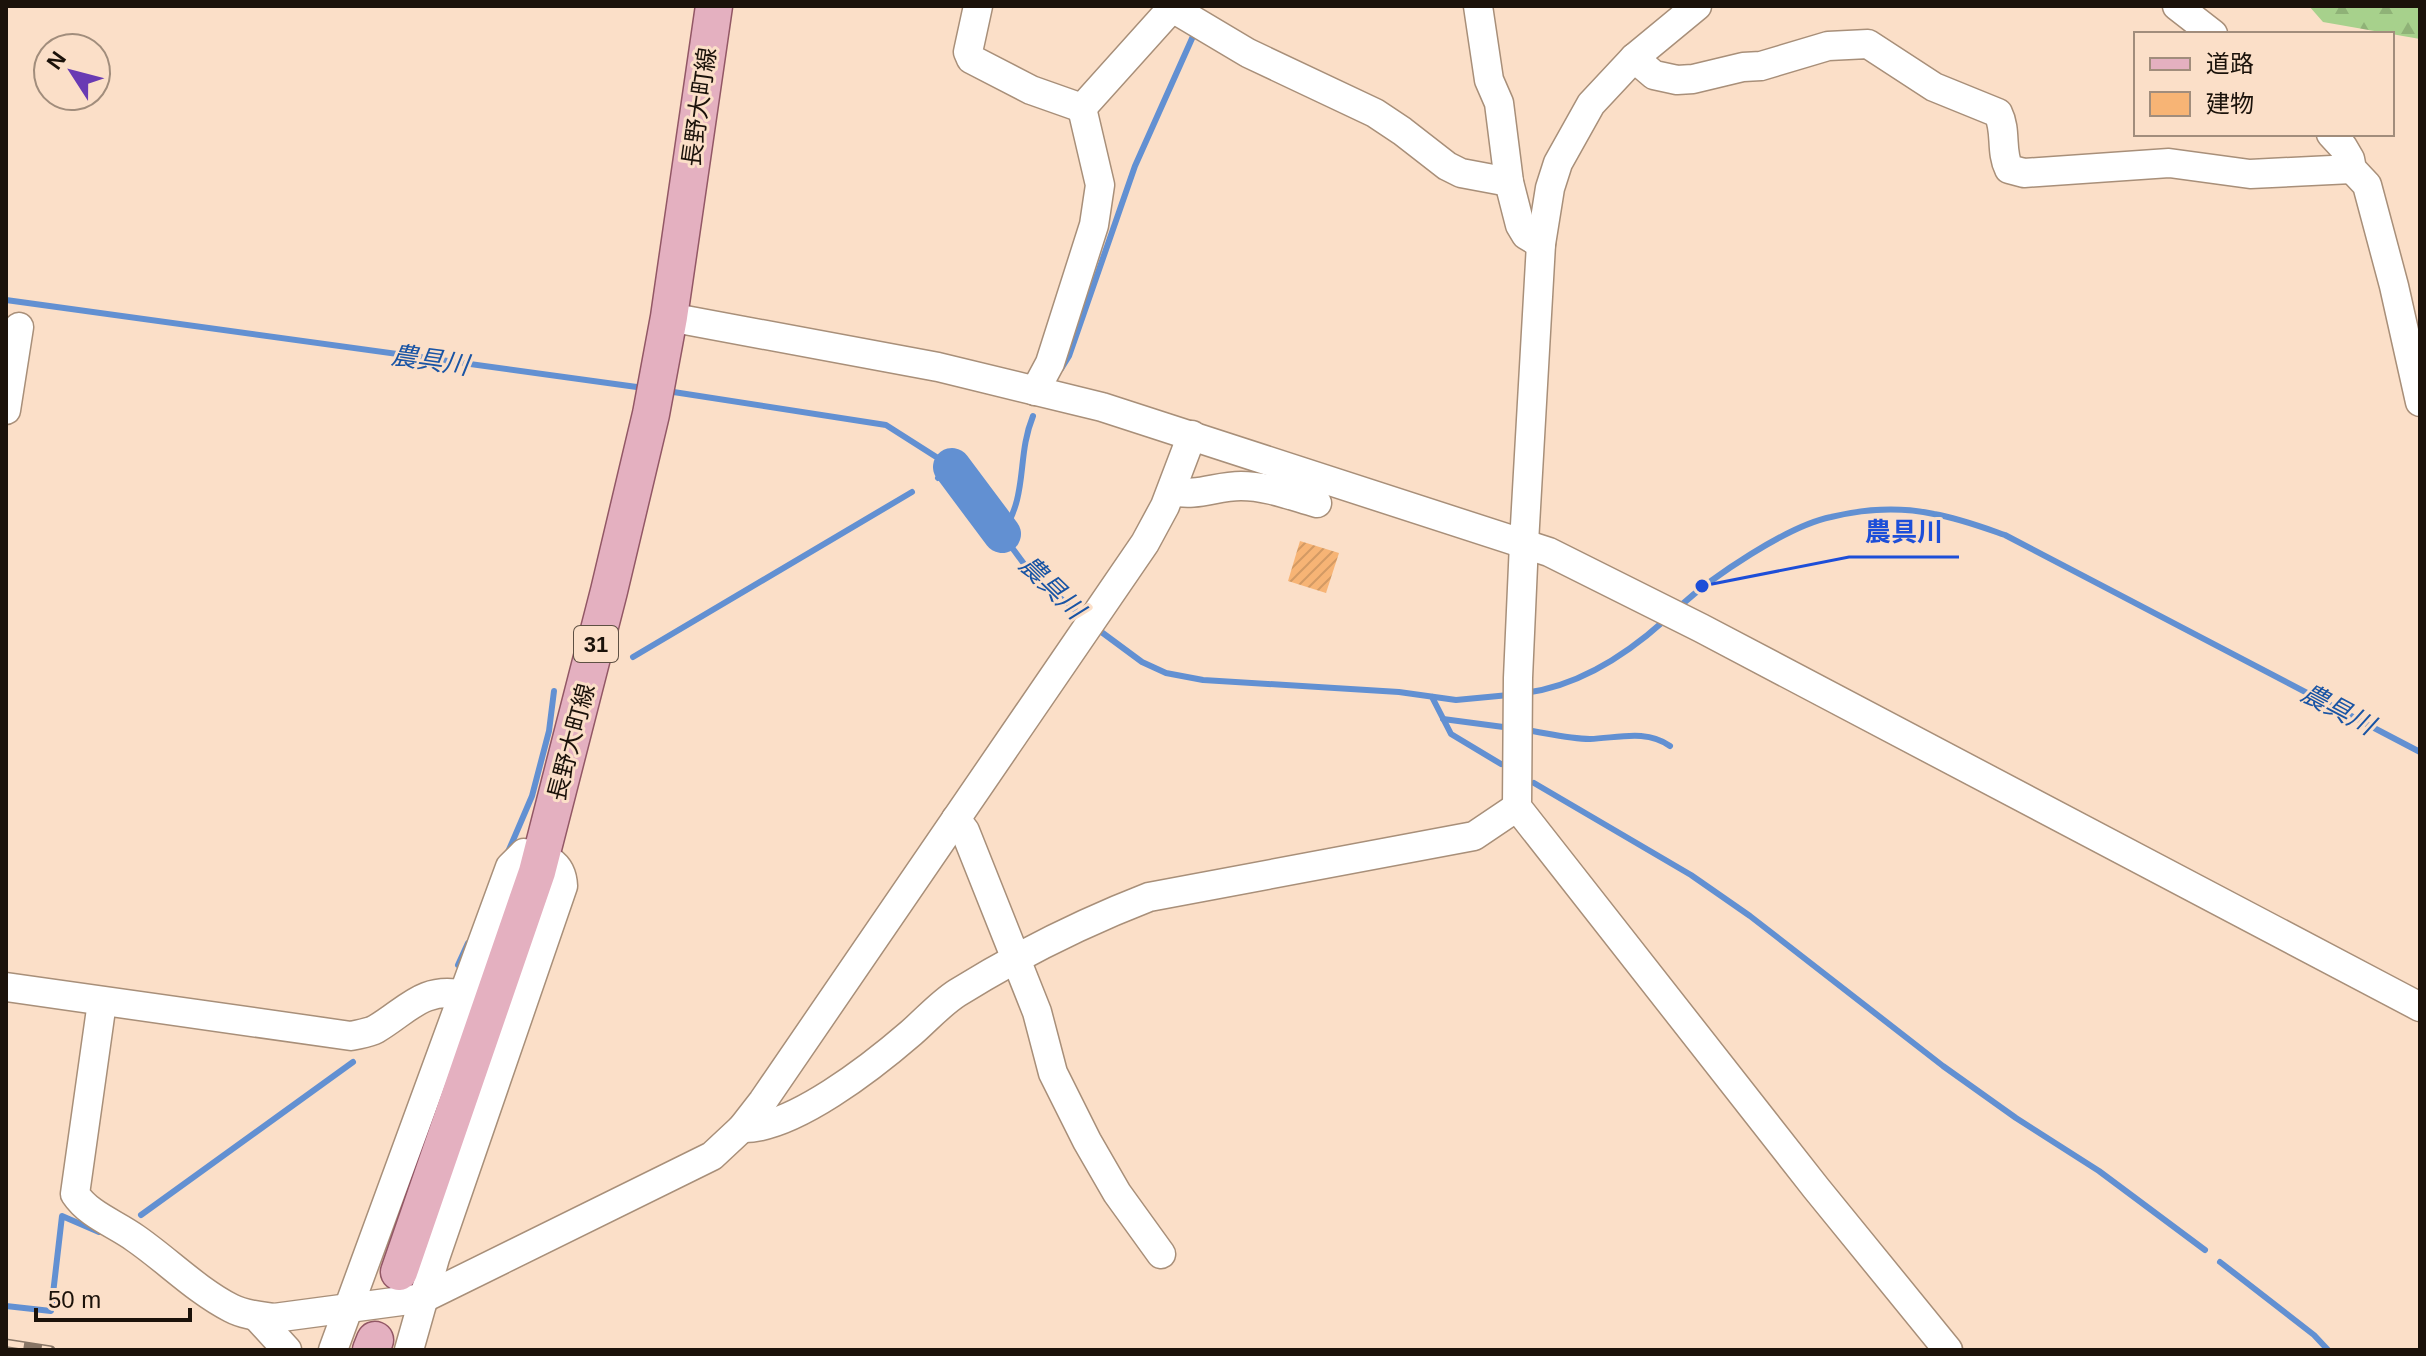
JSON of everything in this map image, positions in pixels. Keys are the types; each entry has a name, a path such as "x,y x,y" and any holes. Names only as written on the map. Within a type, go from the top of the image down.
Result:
{"main road":[{"name":"長野大町線","path":"399,1272 541,856 594,651 659,374 714,6"}],"street":[{"path":"978,6 968,52 971,59 1031,90 1082,108"},
{"path":"1478,6 1489,80 1499,103 1509,182 1520,225 1526,235 1541,244"},
{"path":"1697,6 1634,58 1591,104 1558,163 1550,188 1541,244 1524,543 1518,678 1517,807 1816,1188 1948,1350"},
{"path":"2177,6 2210,32"},
{"path":"1082,108 1170,8 1248,53 1375,113 1447,166 1461,173 1509,182"},
{"path":"1634,58 1654,75 1677,80 1761,66 1828,46 1868,44 1934,87 1998,113 2002,122 2004,160 2009,169 2024,173 2169,163 2250,174 2352,169"},
{"path":"1035,391 1050,363 1094,225 1100,185 1082,108"},
{"path":"2333,136 2350,159 2352,169 2367,185 2420,402"},
{"path":"669,317 938,367 1102,407 1524,543 1592,572 1652,603 2420,1007"},
{"path":"6,410 19,327"},
{"path":"102,1002 75,1194 83,1206 134,1237 201,1288 232,1308 256,1316 274,1318 424,1298 712,1156 742,1128 1145,543 1172,491 1192,435"},
{"path":"1172,491 1188,495 1222,486 1259,486 1317,503"},
{"path":"742,1128 756,1129 772,1124 806,1108 879,1061 954,995 1077,926 1149,897 1474,836 1517,807"},
{"path":"956,819 965,831 1037,1012 1053,1073 1117,1193 1161,1254"},
{"path":"333,1350 510,867 524,853 541,856 556,864 562,874 563,886 435,1258 409,1350"},
{"path":"6,987 351,1036 374,1030 405,1007 436,992 464,995"},
{"path":"256,1316 287,1350"}],"green space":[{"path":"2309,6 2420,6 2420,39 2394,32 2323,22"}],"building":[{"path":"1300,541 1339,553 1326,593 1288,581"}],"waterway":[{"path":"1061,369 1069,356 1135,166 1194,34"},
{"name":"農具川","path":"6,300 644,388"},
{"name":"農具川","path":"667,391 886,425 952,467 938,478"},
{"name":"農具川","path":"1033,416 1016,504 1002,534 1033,576 1085,618"},
{"name":"農具川","path":"952,467 1002,534"},
{"path":"633,657 912,492"},
{"name":"農具川","path":"1679,607 1751,554 1813,522 1844,514 1882,510 1909,510 1943,516 2005,535 2420,752"},
{"name":"農具川","path":"1525,693 1564,684 1600,667 1634,646 1665,620"},
{"name":"農具川","path":"1096,628 1142,662 1166,673 1203,680 1399,692 1456,700 1509,695"},
{"path":"508,852 532,796 549,731 554,691"},
{"path":"1432,697 1451,734 1501,764"},
{"path":"1443,719 1511,728"},
{"path":"1526,730 1582,739 1642,736 1670,746"},
{"path":"1534,783 1691,875 1750,916 1943,1066 2099,1171 2205,1250"},
{"path":"458,965 468,943"},
{"path":"141,1215 353,1062"},
{"path":"6,1306 51,1311 62,1216 99,1232"},
{"path":"2220,1262 2314,1335 2328,1350"}],"railway":[{"path":"6,1343 51,1350"}],"place":[{"name":"農具川","path":"1702,586"}]}
